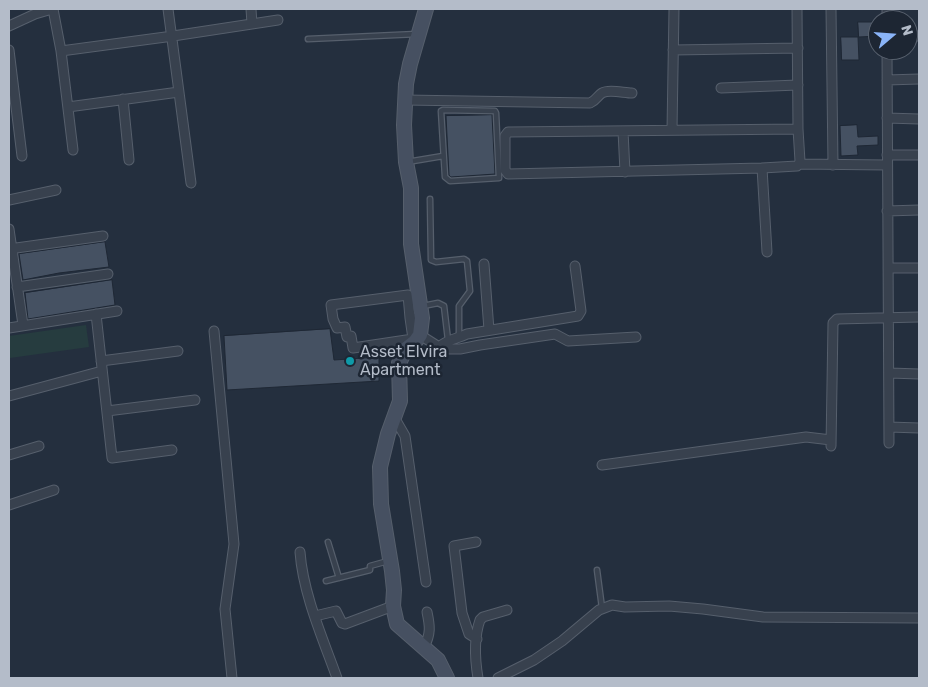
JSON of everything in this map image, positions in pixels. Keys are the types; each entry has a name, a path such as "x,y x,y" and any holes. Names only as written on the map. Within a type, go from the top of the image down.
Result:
{"street":[{"path":"9,26 34,14 52,9 61,51 73,150"},
{"path":"168,9 191,183"},
{"path":"251,9 252,24"},
{"path":"426,9 406,84 404,125 406,162 411,188 411,244 420,335 406,349 399,363 400,401 380,467 381,504 387,535 394,590 393,606 397,624 438,660 447,678"},
{"path":"672,130 674,9"},
{"path":"797,9 799,164"},
{"path":"831,9 833,165"},
{"path":"61,51 278,20"},
{"path":"673,50 798,48"},
{"path":"9,50 22,156"},
{"path":"887,60 889,443"},
{"path":"887,80 919,79"},
{"path":"720,88 798,85"},
{"path":"68,107 179,92"},
{"path":"405,100 590,103 597,101 600,94 605,92 632,93"},
{"path":"123,99 130,160"},
{"path":"887,118 919,119"},
{"path":"798,129 508,132 505,136 505,170 508,174 762,168 786,167 799,164 887,165"},
{"path":"623,131 625,172"},
{"path":"887,156 919,155"},
{"path":"762,168 767,252"},
{"path":"9,200 56,190"},
{"path":"888,211 919,210"},
{"path":"9,230 10,248 23,326"},
{"path":"10,248 103,236"},
{"path":"484,264 489,330"},
{"path":"439,347 448,340 468,334 578,316 581,310 575,266"},
{"path":"888,268 919,268"},
{"path":"17,287 108,274"},
{"path":"408,296 418,314 412,340 353,348 351,336 347,336 345,327 337,328 333,319 331,305 408,296"},
{"path":"9,328 117,311"},
{"path":"96,314 112,458 172,450"},
{"path":"602,465 806,437 831,443 833,323 837,319 919,317"},
{"path":"214,331 234,544 225,609 232,678"},
{"path":"420,335 439,347 449,350 555,334 568,341 636,337"},
{"path":"9,396 102,366 178,351"},
{"path":"890,373 919,374"},
{"path":"106,411 195,400"},
{"path":"394,417 405,436 426,582"},
{"path":"889,427 919,428"},
{"path":"9,455 39,446"},
{"path":"9,505 54,490"},
{"path":"476,542 454,546 462,613 470,634 477,639"},
{"path":"300,552 301,568 315,616 337,678"},
{"path":"498,678 534,660 562,641 602,608 612,605 669,606 763,617 919,618"},
{"path":"315,616 336,610 342,623 345,624 393,606"},
{"path":"478,678 476,665 478,626 482,617 507,610"},
{"path":"424,647 430,637 427,612"}],"lane":[{"path":"308,38 418,34"},
{"path":"441,111 495,111 499,178 447,180 443,156 441,111"},
{"path":"406,162 443,156"},
{"path":"430,199 431,260 436,262 467,260 470,291 459,306 459,338"},
{"path":"418,314 438,303 444,306 446,309 448,340"},
{"path":"328,542 339,578"},
{"path":"326,581 370,570 370,566 390,560"},
{"path":"597,570 602,608"}],"green space":[{"path":"86,325 89,347 10,358 9,336"}],"building":[{"path":"858,22 868,22 868,37 859,37"},
{"path":"841,37 858,37 859,60 842,60"},
{"path":"492,115 495,174 451,177 449,175 446,116"},
{"path":"857,125 858,137 878,136 878,145 857,146 858,155 841,156 840,126"},
{"path":"105,242 109,267 59,273 23,280 19,254"},
{"path":"112,280 115,305 28,319 25,293"},
{"name":"Asset Elvira Apartment","path":"330,329 334,360 379,357 379,381 227,390 224,336"}],"place":[{"name":"Asset Elvira Apartment","path":"350,361"}]}
